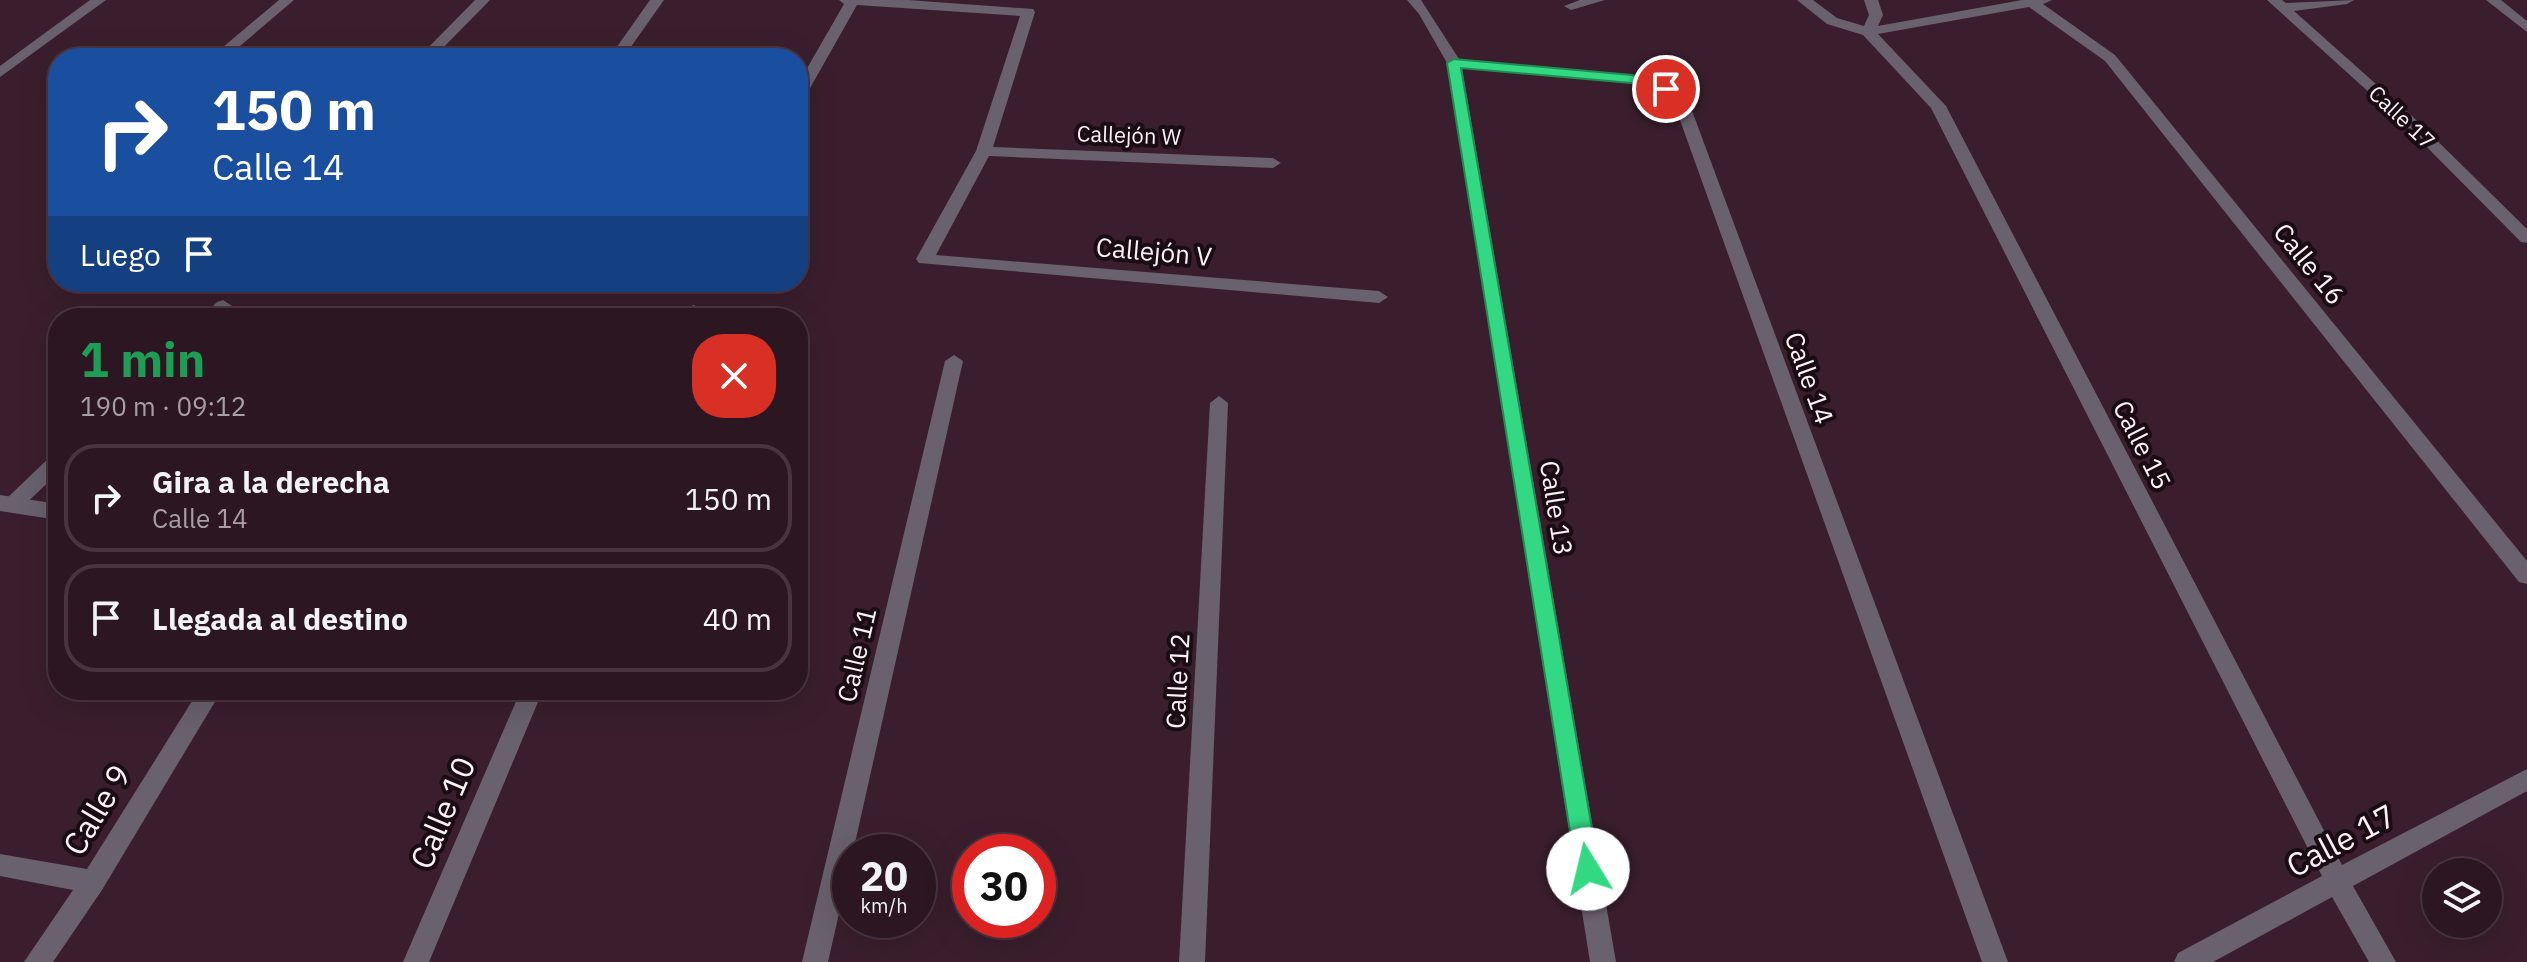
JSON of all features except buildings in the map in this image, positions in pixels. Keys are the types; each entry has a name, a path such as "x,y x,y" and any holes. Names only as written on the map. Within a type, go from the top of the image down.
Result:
{"street":[{"path":"0,73 99,0"},
{"path":"229,48 287,0"},
{"path":"435,48 483,0"},
{"path":"623,48 657,0"},
{"path":"846,0 1028,12"},
{"path":"808,79 853,0"},
{"path":"1013,0 1028,12"},
{"path":"1414,0 1425,12 1454,63"},
{"path":"1571,6 1598,0"},
{"name":"Calle 15","path":"1804,0 1832,21 1868,32 1938,106 2337,881 2383,962"},
{"path":"1868,32 1876,15 1871,0"},
{"path":"2278,4 2347,0"},
{"path":"2493,0 2527,28"},
{"path":"1868,32 2039,2"},
{"name":"Calle 16","path":"2039,2 2110,58 2527,576"},
{"name":"Calle 17","path":"2278,4 2408,120 2527,238"},
{"path":"984,151 1028,12"},
{"name":"Calle 13","path":"1454,63 1603,962"},
{"name":"Calle 14","path":"1454,63 1632,79 1666,89 1683,108 1995,962"},
{"name":"Callejón W","path":"984,151 1273,163"},
{"name":"Callejón V","path":"984,151 925,259 1379,297"},
{"name":"Calle 11","path":"815,962 954,361"},
{"name":"Calle 12","path":"1192,962 1219,403"},
{"path":"6,504 48,469"},
{"path":"6,504 48,510"},
{"name":"Calle 9","path":"37,962 93,882 205,700"},
{"name":"Calle 10","path":"416,962 528,700"},
{"name":"Calle 17","path":"2187,962 2527,779"},
{"path":"0,865 93,882"}],"route":[{"path":"1588,869 1454,63 1632,79 1666,89"}]}
